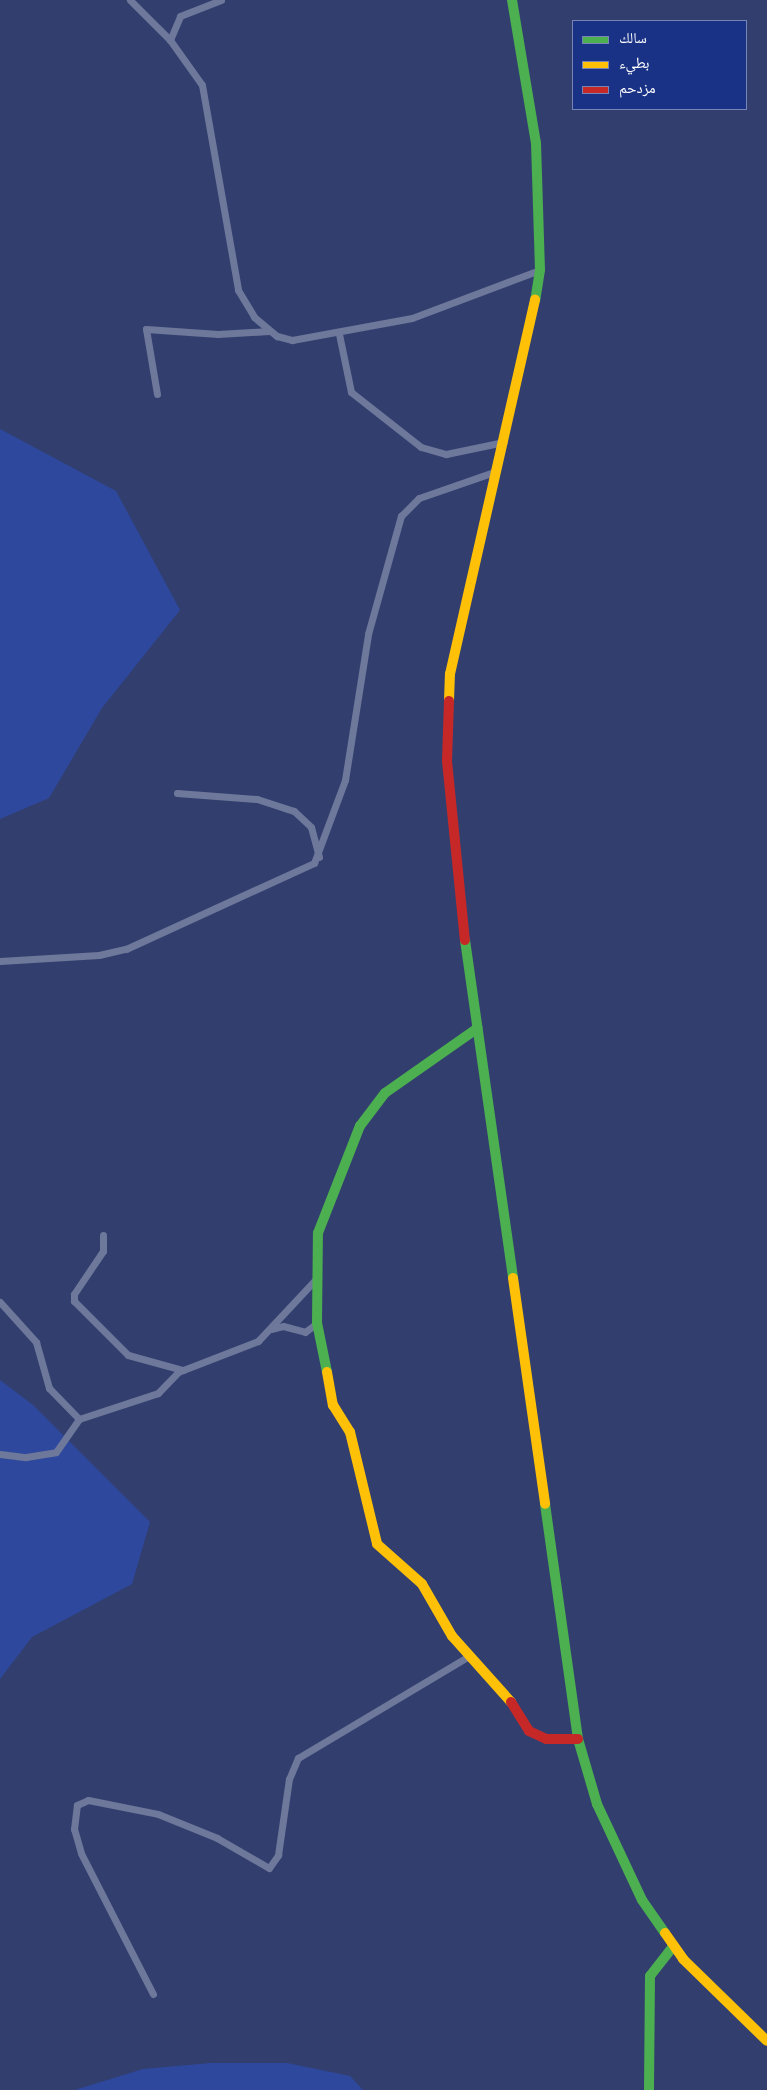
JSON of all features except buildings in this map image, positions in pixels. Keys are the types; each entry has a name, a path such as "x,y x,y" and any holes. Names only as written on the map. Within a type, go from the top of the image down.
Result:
{"main road":[{"path":"512,0 536,143 540,270 529,343 504,442 494,472 459,622 446,719 453,837 578,1738 597,1804 624,1867 673,1947 767,2041"},
{"path":"478,1028 385,1093 360,1126 318,1233 314,1280 317,1323 333,1405 350,1432 370,1498 377,1544 422,1584 469,1656 507,1695 529,1732 546,1738 578,1738"},
{"path":"649,2090 650,1976 673,1947"}],"street":[{"path":"130,0 170,40 206,94 238,290 254,317 269,330 292,340 339,334 412,318 540,270"},
{"path":"170,40 180,16 221,0"},
{"path":"157,394 146,329 218,334 269,330"},
{"path":"339,334 351,392 421,447 446,454 504,442"},
{"path":"0,961 99,956 126,949 286,878 319,857 354,747 368,634 401,516 419,498 494,472"},
{"path":"177,793 257,800 294,811 311,827 319,857"},
{"path":"104,1235 102,1251 74,1294 74,1301 128,1355 183,1370"},
{"path":"0,1454 26,1457 56,1452 79,1419 158,1393 183,1370 248,1346 271,1329 314,1280"},
{"path":"0,1302 36,1342 49,1388 79,1419"},
{"path":"271,1329 283,1326 305,1332 317,1323"},
{"path":"153,1994 81,1853 74,1829 76,1805 88,1800 158,1814 217,1838 269,1868 278,1855 289,1779 298,1758 469,1656"}],"shaded area":[{"path":"0,429 116,491 180,610 102,708 49,798 0,819"},
{"path":"0,1380 33,1405 150,1522 132,1584 32,1637 0,1679"},
{"path":"211,2063 287,2063 350,2076 363,2090 75,2090 143,2069"}],"traffic: fast":[{"path":"512,0 536,143 540,270 535,300"},
{"path":"465,940 513,1278"},
{"path":"327,1372 317,1323 318,1233 360,1126 385,1093 478,1028"},
{"path":"545,1504 578,1739 597,1804 642,1900 665,1933"},
{"path":"649,2090 650,1976 673,1947"}],"traffic: slow":[{"path":"449,701 450,674 535,300"},
{"path":"513,1278 545,1504"},
{"path":"327,1372 333,1405 350,1432 377,1544 422,1584 452,1636 511,1702"},
{"path":"665,1933 683,1959 767,2041"}],"traffic: jam":[{"path":"449,701 447,761 465,940"},
{"path":"511,1702 529,1731 546,1739 578,1739"}]}
